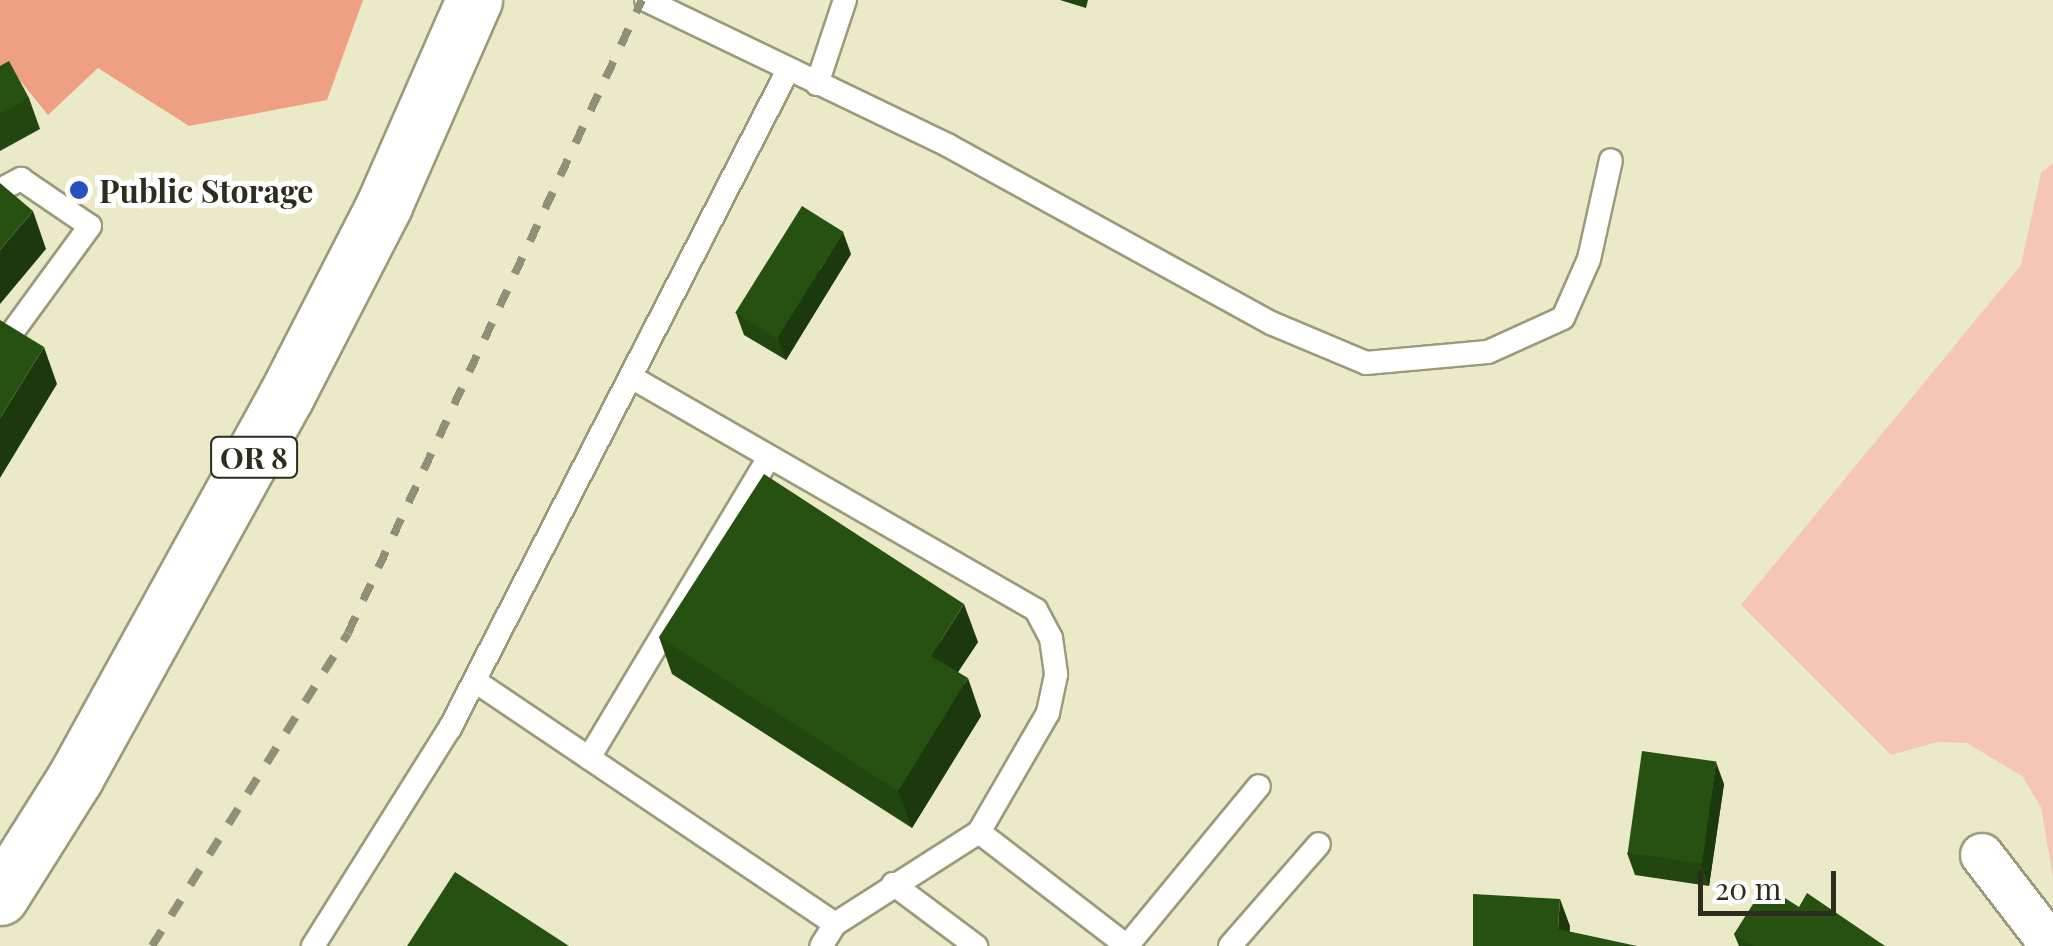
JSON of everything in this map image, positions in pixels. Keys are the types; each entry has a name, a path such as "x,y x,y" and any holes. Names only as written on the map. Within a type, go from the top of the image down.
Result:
{"main road":[{"name":"OR 8","path":"0,897 75,778 286,396 384,205 474,0"}],"street":[{"path":"1982,855 2052,946"}],"lane":[{"path":"646,0 950,146 1272,323 1366,363 1488,352 1563,318 1588,259 1611,160"},
{"path":"817,84 845,0"},
{"path":"313,946 475,681 788,70"},
{"path":"0,190 21,180 90,226 0,349"},
{"path":"475,681 590,758 830,938 892,884 979,832 1048,713 1056,676 1051,638 1036,610 631,377"},
{"path":"590,758 769,456"},
{"path":"979,832 1127,946 1259,786"},
{"path":"1230,946 1319,844"},
{"path":"892,884 976,946"}],"shaded area":[{"path":"0,0 363,0 327,100 189,126 98,68 48,115 9,67 0,72"},
{"path":"2053,163 2053,877 2041,807 2022,776 1967,743 1937,742 1891,755 1741,605 2021,265 2041,173"}],"building":[{"path":"9,61 29,98 0,114 0,66"},
{"path":"0,183 33,211 0,250"},
{"path":"802,206 844,232 777,339 735,313"},
{"path":"0,320 44,347 0,418"},
{"path":"764,474 964,604 931,656 968,678 898,791 659,637"},
{"path":"1642,751 1716,761 1702,863 1628,853"},
{"path":"455,872 569,946 407,946"},
{"path":"1765,885 1799,907 1807,893 1885,946 1754,946 1734,934"},
{"path":"1473,894 1560,899 1558,929 1637,946 1473,946"}],"railway":[{"path":"152,946 348,633 642,0"}],"place":[{"name":"Public Storage","path":"79,190"}]}
